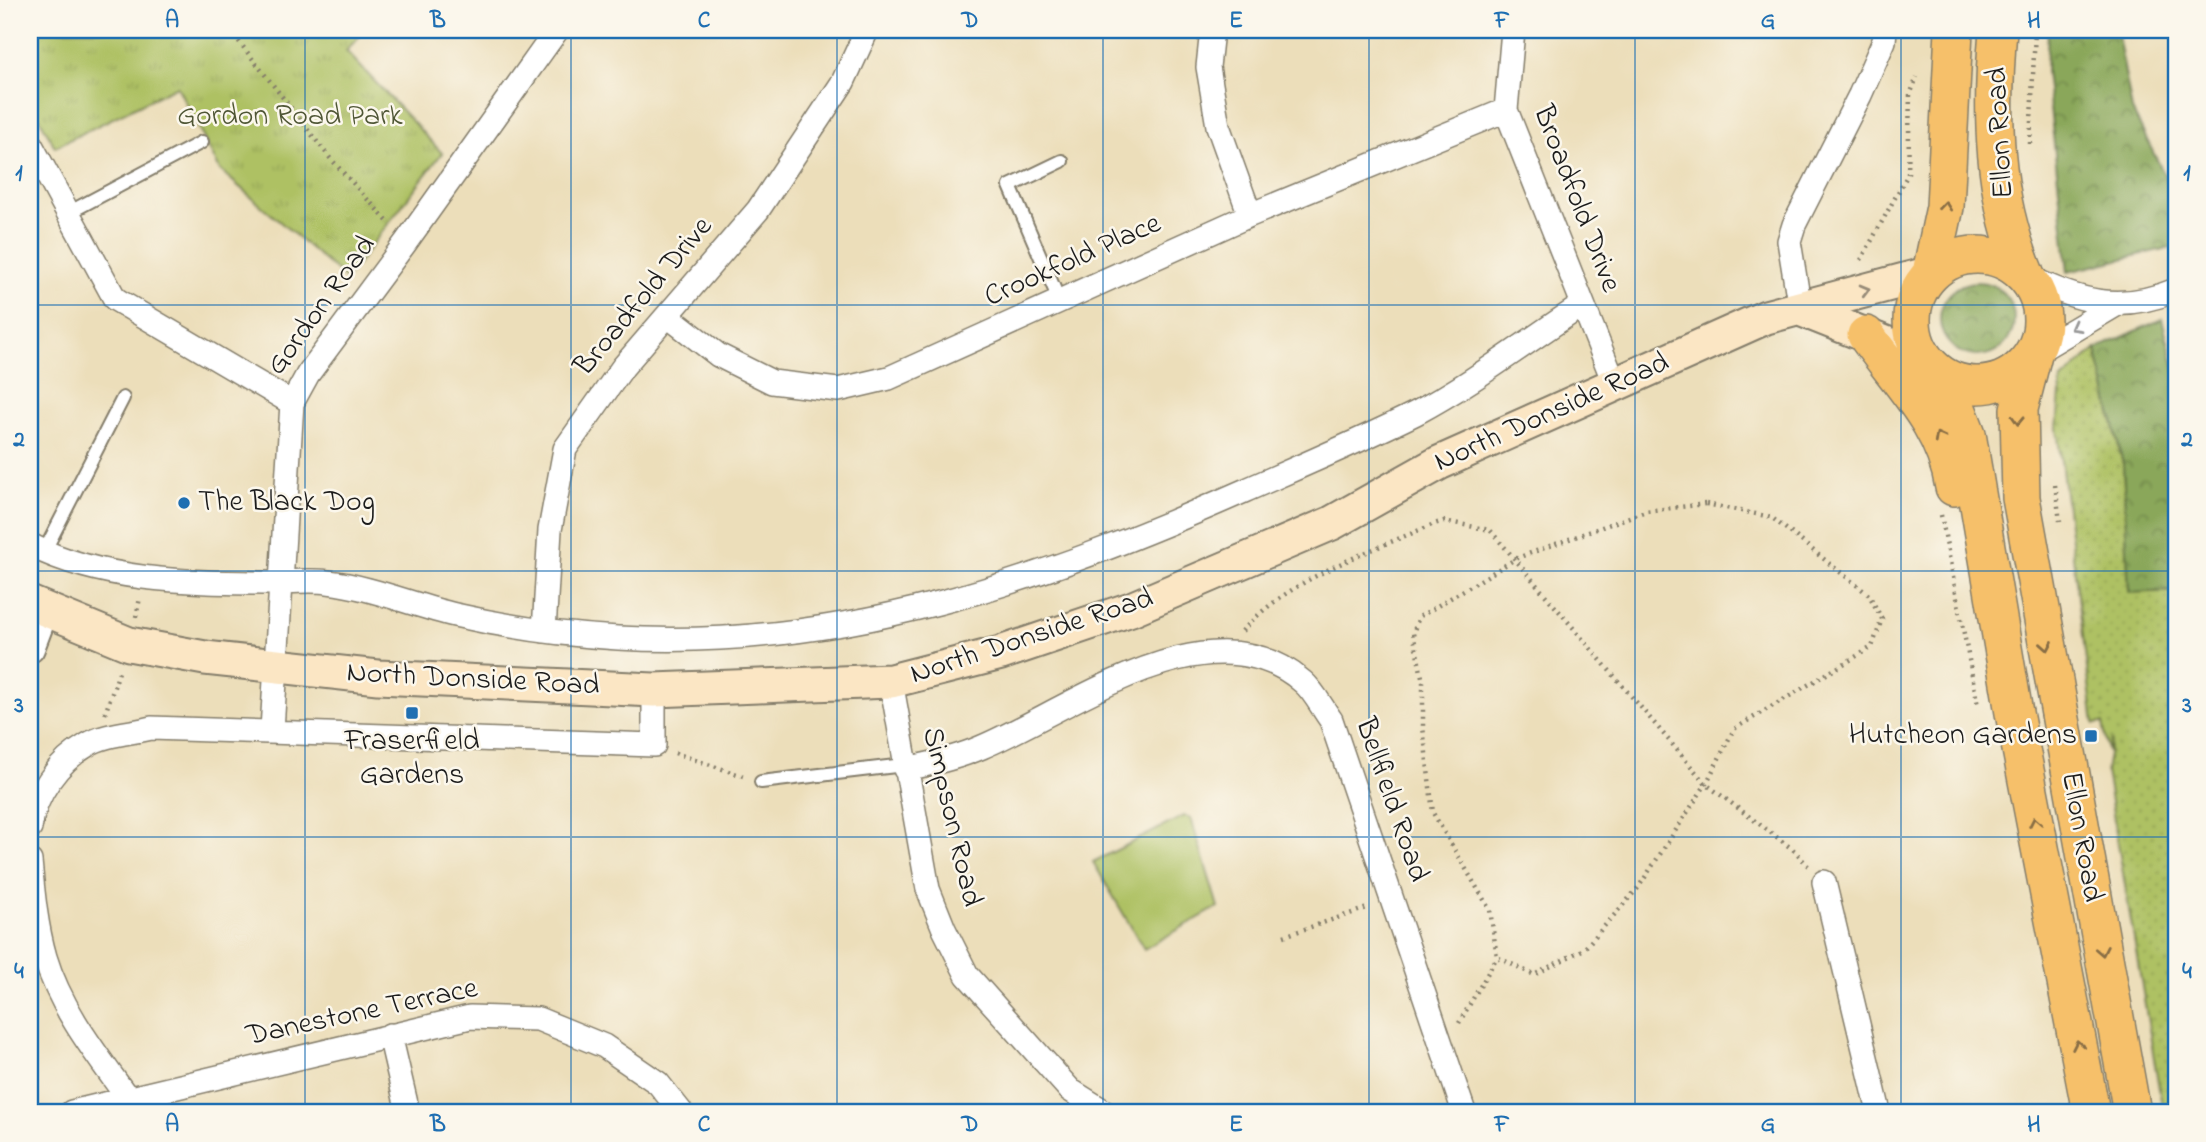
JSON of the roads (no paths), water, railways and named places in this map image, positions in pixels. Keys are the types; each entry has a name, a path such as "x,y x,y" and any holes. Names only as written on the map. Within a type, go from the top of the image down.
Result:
{"main road":[{"name":"Ellon Road","path":"1931,273 1945,207 1954,30"},
{"name":"Ellon Road","path":"1998,30 1994,82 1995,156 2006,218 2026,276"},
{"path":"1800,309 1893,346 1939,373 1958,383 1990,384 2010,377 2033,354 2043,320 2038,296 2026,276 2004,261 1979,254 1953,259 1931,273 1914,302 1911,325 1917,347 1939,373"},
{"name":"North Donside Road","path":"37,607 129,644 205,658 378,677 654,690 891,681 1000,653 1131,609 1332,523 1439,463 1766,317 1931,273"},
{"path":"1866,335 1941,437 1950,464 1980,637 1997,713"},
{"name":"Ellon Road","path":"2033,354 2018,409 2021,498 2132,1112"},
{"name":"Ellon Road","path":"1939,373 1967,434 1997,713 2091,1112"}],"street":[{"name":"Gordon Road","path":"276,666 292,402 308,374 407,242 556,30"},
{"name":"Broadfold Drive","path":"544,631 550,530 565,449 623,367 669,317 758,210 843,82 867,30"},
{"path":"1212,30 1208,67 1218,127 1250,215"},
{"name":"Broadfold Drive","path":"1513,30 1506,110 1581,306 1615,385"},
{"path":"1800,309 1789,241 1794,225 1860,95 1884,41 1885,30"},
{"name":"Crookfold Place","path":"669,317 719,355 772,382 838,390 889,378 1250,215 1506,110"},
{"path":"30,144 115,299 292,402"},
{"path":"2026,276 2081,300 2119,303"},
{"path":"2033,354 2058,336 2119,303 2176,290"},
{"name":"North Donside Road","path":"37,549 79,567 117,576 332,582 456,615 544,631 619,638 719,639 870,621 1006,585 1131,541 1418,411 1581,306"},
{"path":"30,648 37,607"},
{"name":"Bellfield Road","path":"905,767 946,761 982,747 1132,671 1162,662 1222,652 1259,659 1293,675 1304,682 1331,720 1464,1112"},
{"path":"272,730 276,666"},
{"name":"Simpson Road","path":"891,681 929,889 967,975 1070,1090 1105,1112"},
{"path":"30,828 32,813 44,787 65,763 89,744 151,728 654,745 654,690"},
{"path":"30,861 33,898 46,959 71,1014 127,1097"},
{"path":"1824,883 1873,1112"},
{"name":"Danestone Terrace","path":"72,1112 470,1017 538,1019 604,1046 658,1083 681,1112"},
{"path":"390,1035 408,1112"}],"lane":[{"path":"68,213 202,142"},
{"path":"1060,302 1010,186 1062,160"},
{"path":"37,549 123,398"},
{"path":"761,782 905,767"}],"place":[{"name":"The Black Dog","path":"184,503"},
{"name":"Fraserfield Gardens","path":"412,713"},
{"name":"Hutcheon Gardens","path":"2091,736"}],"park label":[{"name":"Gordon Road Park","path":"290,117"}]}
